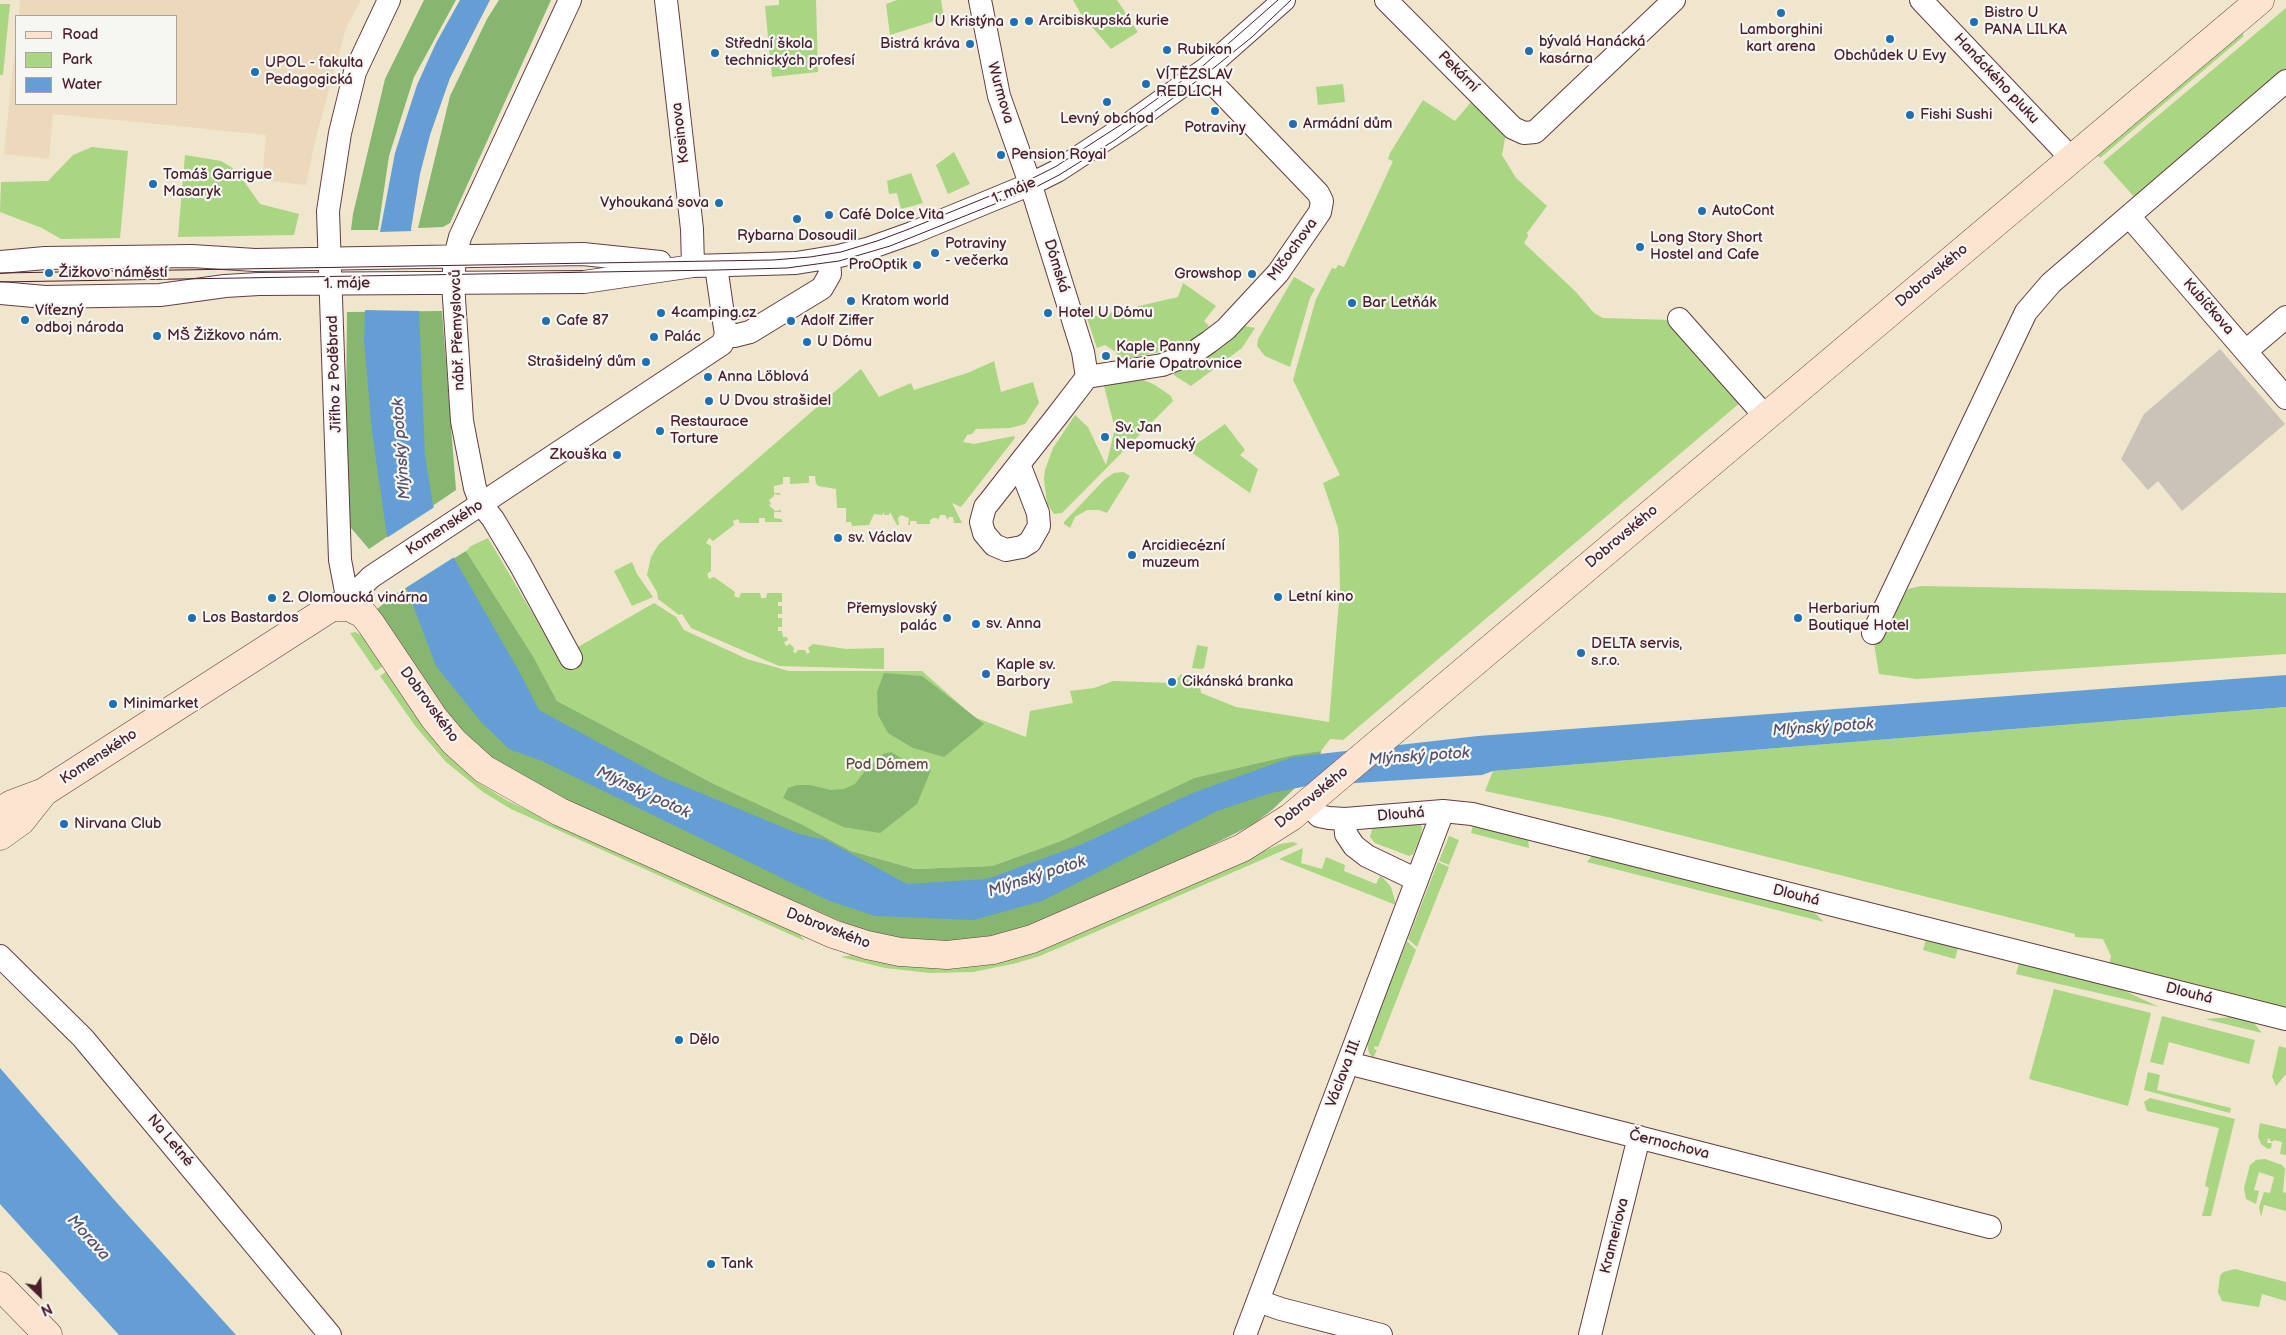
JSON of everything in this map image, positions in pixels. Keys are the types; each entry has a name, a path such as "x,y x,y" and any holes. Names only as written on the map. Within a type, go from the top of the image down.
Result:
{"main road":[{"name":"Dobrovského","path":"349,607 364,616 434,718 454,742 484,769 520,791 570,816 833,934 883,949 918,954 954,954 993,950 1032,939 1242,848 1264,836 1307,804 2070,158 2260,0"},
{"name":"Komenského","path":"0,811 12,804 44,792 332,607 349,607"},
{"name":"Komenského","path":"0,836 22,821 44,792"},
{"path":"0,1286 48,1335"}],"street":[{"name":"Jiřího z Poděbrad","path":"349,607 340,560 338,258 328,211 340,133 355,72 389,0"},
{"name":"nábř. Přemyslovců","path":"570,0 450,257 448,283 462,421 471,475 481,504 493,519 521,566 572,658"},
{"name":"Kosinova","path":"666,0 692,229 694,266"},
{"name":"Wurmova","path":"980,0 999,96 1031,184"},
{"name":"Pekární","path":"1386,0 1513,128 1524,134 1535,132 1674,0"},
{"name":"Hanáckého pluku","path":"1921,0 2070,158"},
{"name":"1. máje","path":"0,262 45,258 192,256 255,260 583,254 694,266 716,266 796,263 829,258 885,243 1031,184 1057,171 1104,142 1202,72 1278,2"},
{"name":"Mlčochova","path":"1088,378 1162,365 1193,353 1226,329 1278,273 1312,225 1322,207 1321,198 1314,188 1202,72"},
{"path":"1872,633 2026,312 2051,283 2286,81"},
{"name":"Dómská","path":"1031,184 1083,352 1088,378"},
{"name":"Kubíčkova","path":"2129,216 2286,398"},
{"path":"716,266 726,335 734,336 750,332 822,288 830,274 829,258"},
{"name":"1. máje","path":"0,293 45,297 160,295 225,286 584,282 694,266"},
{"path":"2246,351 2286,317"},
{"path":"1679,319 1766,417"},
{"name":"Komenského","path":"349,607 361,588 371,577 720,346 726,340 726,335"},
{"path":"1019,464 1088,378"},
{"name":"Dlouhá","path":"1307,804 1319,816 1345,819 1443,811 1472,814 2286,1019"},
{"name":"Václava III.","path":"1245,1335 1443,811"},
{"path":"1345,819 1346,834 1354,846 1366,856 1417,880"},
{"name":"Na Letné","path":"0,956 83,1038 330,1335"},
{"name":"Černochova","path":"1348,1063 1990,1227"},
{"name":"Krameriova","path":"1590,1335 1638,1138"},
{"path":"1258,1301 1281,1309 1381,1335"}],"shaded area":[{"name":"UPOL - fakulta Pedagogická","path":"20,0 361,0 346,28 315,141 306,185 262,180 266,135 53,114 49,159 4,154 15,50 15,105 178,105 178,15 19,15"},
{"path":"2220,349 2285,424 2182,511 2158,481 2148,490 2121,459 2144,414"}],"green space":[{"path":"424,0 456,0 414,77 389,156 378,230 351,230 353,214 385,79"},
{"path":"499,0 551,0 450,223 443,227 418,228 450,96 487,19"},
{"path":"779,0 816,0 818,72 772,77 765,6 779,5"},
{"path":"897,0 941,0 944,18 890,35 886,4"},
{"path":"1073,0 1117,0 1138,32 1111,49 1081,14"},
{"path":"0,4 10,4 3,75 0,75"},
{"path":"2286,8 2286,71 2136,199 2103,162"},
{"path":"2241,32 2244,36 2100,158 2096,154"},
{"path":"1343,84 1345,102 1318,105 1316,87"},
{"name":"Pod Dómem","path":"1423,100 1455,121 1472,101 1506,133 1502,155 1516,178 1547,206 1527,233 1528,236 1524,243 1576,292 1594,313 1603,318 1671,320 1741,402 1343,740 1330,739 1321,751 1293,755 1194,778 1061,841 992,866 915,869 851,851 801,824 714,784 557,701 533,656 466,551 471,546 488,538 559,658 654,603 676,617 684,630 747,659 789,671 922,671 974,717 1026,737 1030,711 1073,703 1070,691 1094,688 1113,681 1174,683 1181,674 1200,687 1201,693 1236,707 1329,722 1340,589 1339,539 1338,528 1323,483 1340,475 1293,380 1316,299 1332,268 1336,269 1338,265 1344,267 1393,161 1388,159 1390,153"},
{"path":"92,147 128,151 120,238 61,239 42,228 0,212 1,182 48,181 73,155"},
{"path":"954,152 970,184 948,194 936,165"},
{"path":"185,155 221,161 236,170 260,204 299,214 294,235 178,237"},
{"path":"911,173 923,203 901,209 897,193 889,194 887,181"},
{"path":"1294,277 1315,289 1310,298 1290,367 1265,356 1257,346 1258,339"},
{"path":"1183,283 1216,306 1204,321 1209,326 1191,346 1118,360 1116,352 1105,345 1097,348 1087,318 1178,297"},
{"path":"442,311 456,490 369,549 345,521 347,312"},
{"path":"1240,325 1255,328 1242,348 1191,386 1175,376 1170,368"},
{"path":"994,361 1001,392 1033,382 1039,403 1025,424 1010,428 976,429 972,434 967,435 963,442 974,444 1014,436 1015,438 961,507 952,503 962,523 954,523 953,517 949,517 948,520 945,515 940,515 938,520 933,518 930,520 930,524 917,524 916,521 910,521 910,525 908,525 909,518 901,515 898,518 899,525 897,525 890,512 889,515 884,515 884,512 882,515 874,514 869,525 852,526 851,522 846,522 846,508 837,508 836,489 818,486 815,476 809,476 809,483 790,484 790,477 783,477 783,484 774,486 774,493 780,493 780,495 774,494 769,500 771,504 769,505 775,511 781,510 781,512 774,512 774,518 781,519 783,522 765,522 765,518 759,518 759,523 740,523 738,519 733,521 734,525 713,541 709,538 706,543 711,546 711,571 707,574 709,579 714,577 735,592 734,596 739,598 741,593 760,593 761,598 766,598 767,593 782,593 782,602 778,602 778,606 782,606 782,614 778,614 778,618 782,618 782,627 778,627 778,631 782,631 783,637 787,637 788,640 784,642 786,646 790,644 794,648 793,652 805,650 807,654 810,652 808,648 813,644 846,649 884,648 884,669 779,666 691,628 682,614 679,615 658,599 657,592 647,575 651,557 659,544 861,369 879,397 911,383 914,390 970,372"},
{"path":"1121,378 1139,378 1155,385 1171,396 1173,401 1062,513 1054,514 1047,504 1044,479 1045,470 1053,448 1075,415 1088,427 1106,465 1115,429 1104,386"},
{"path":"1225,424 1245,450 1240,455 1258,469 1250,493 1188,450"},
{"path":"1123,472 1130,476 1107,513 1099,510 1087,510 1075,517 1070,528 1064,524 1105,479 1114,473"},
{"path":"466,551 533,656 557,701 714,784 801,824 851,851 915,869 992,866 1061,841 1194,778 1293,755 1321,751 1319,765 1272,810 1252,825 1094,904 1027,932 961,945 879,938 545,792 500,766 439,709 377,609 397,593"},
{"path":"632,562 637,574 653,597 632,606 614,571"},
{"path":"1921,586 2286,593 2286,654 1917,679 1879,674 1874,643 1908,589"},
{"path":"355,632 362,635 383,666 376,671 350,633"},
{"path":"1197,645 1208,647 1204,668 1201,669 1192,668"},
{"path":"387,671 447,754 476,781 508,801 799,934 805,941 511,809 483,792 446,762 416,727 380,676"},
{"path":"884,673 922,676 984,724 944,757 913,748 888,733 878,715 877,692"},
{"path":"2286,707 2286,1009 2109,965 2111,956 2103,939 2075,937 2075,934 1612,818 1485,791 1493,771"},
{"name":"Pod Dómem","path":"891,752 906,761 931,770 917,804 880,833 843,827 783,798 788,788 797,785 810,785 831,790 844,789 855,784 865,771 883,754"},
{"path":"1420,824 1422,827 1421,836 1413,854 1409,856 1375,843 1370,837 1372,829 1375,827"},
{"path":"1473,825 1528,839 1529,848 1471,833"},
{"path":"1449,836 1459,840 1449,865 1439,861"},
{"path":"1293,842 1298,844 1040,956 1017,963 973,972 930,973 885,968 841,957 852,955 893,964 1039,950 1280,844"},
{"path":"1303,848 1301,863 1322,869 1326,857 1345,865 1344,871 1376,884 1380,876 1391,887 1396,905 1279,859"},
{"path":"1592,856 1814,912 1824,922 1587,862"},
{"path":"1438,862 1449,867 1417,947 1408,939"},
{"path":"1926,939 1958,948 1955,959 1923,950"},
{"path":"1407,941 1416,950 1378,1047 1375,1046 1374,1049 1377,1050 1373,1058 1369,1053 1367,1042"},
{"path":"2019,963 2121,989 2159,1007 2016,974"},
{"path":"2054,989 2151,1013 2128,1106 2029,1079"},
{"path":"2162,1016 2255,1040 2249,1064 2169,1042 2163,1065 2150,1062"},
{"path":"2233,1017 2254,1023 2262,1033 2205,1019"},
{"path":"2279,1046 2286,1048 2286,1074 2276,1086 2272,1077"},
{"path":"2148,1072 2160,1075 2157,1090 2231,1108 2230,1113 2144,1090"},
{"path":"2150,1098 2235,1119 2211,1216 2202,1216 2209,1188 2205,1186 2219,1128 2147,1111 2144,1102"},
{"path":"2260,1123 2286,1129 2286,1155 2280,1154 2282,1142 2274,1140 2272,1142 2268,1138 2267,1143 2272,1143 2271,1148 2268,1149 2261,1144 2258,1136"},
{"path":"2265,1159 2282,1165 2285,1169 2283,1192 2286,1193 2286,1211 2264,1205 2261,1217 2259,1207 2264,1192 2270,1193 2274,1177 2259,1172 2254,1190 2259,1191 2256,1204 2246,1199 2244,1188 2250,1165 2256,1160"},
{"path":"2235,1269 2286,1282 2286,1301 2262,1294 2259,1307 2222,1301 2218,1292 2220,1276 2223,1272"}],"water":[{"name":"Mlýnský potok","path":"460,0 490,0 450,78 430,135 420,174 411,229 419,311 425,456 433,505 454,558 539,710 662,777 799,834 826,840 907,884 987,879 1080,845 1195,792 1293,757 1478,736 2286,675 2286,707 1493,771 1482,775 1307,786 1271,793 1217,811 1042,901 974,920 875,916 827,900 542,761 509,749 482,723 436,666 387,536 372,432 364,340 365,311 395,153 417,85 436,43"},
{"name":"Morava","path":"0,1068 117,1203 236,1335 119,1335 0,1204"}],"pier":[{"path":"414,231 421,311 362,310 378,232"},
{"path":"436,506 456,556 404,589 385,539"}],"tram line":[{"path":"0,273 773,260 841,252 909,229 1029,180 1055,167 1122,124 1204,65 1278,0"},
{"path":"0,282 717,270 787,268 839,261 890,246 1032,189 1059,175 1115,140 1205,75 1252,37 1291,0"}],"place":[{"name":"Lamborghini kart arena","path":"1781,13"},
{"name":"Arcibiskupská kurie","path":"1029,21"},
{"name":"U Kristýna","path":"1014,22"},
{"name":"Bistro U PANA LILKA","path":"1974,22"},
{"name":"Obchůdek U Evy","path":"1890,39"},
{"name":"Bistrá kráva","path":"970,44"},
{"name":"Rubikon","path":"1167,50"},
{"name":"bývalá Hanácká kasárna","path":"1529,51"},
{"name":"Střední škola technických profesí","path":"715,53"},
{"name":"UPOL - fakulta Pedagogická","path":"255,72"},
{"name":"VÍTĚZSLAV REDLICH","path":"1146,84"},
{"name":"Levný obchod","path":"1107,102"},
{"name":"Potraviny","path":"1215,111"},
{"name":"Fishi Sushi","path":"1910,115"},
{"name":"Armádní dům","path":"1293,124"},
{"name":"Pension Royal","path":"1001,155"},
{"name":"Tomáš Garrigue Masaryk","path":"153,184"},
{"name":"Vyhoukaná sova","path":"719,203"},
{"name":"AutoCont","path":"1702,211"},
{"name":"Café Dolce Vita","path":"829,215"},
{"name":"Rybarna Dosoudil","path":"797,219"},
{"name":"Long Story Short Hostel and Cafe","path":"1640,247"},
{"name":"Potraviny - večerka","path":"935,253"},
{"name":"ProOptik","path":"917,265"},
{"name":"Žižkovo náměstí","path":"49,273"},
{"name":"Growshop","path":"1252,274"},
{"name":"Kratom world","path":"851,301"},
{"name":"Bar Letňák","path":"1352,303"},
{"name":"4camping.cz","path":"661,313"},
{"name":"Hotel U Dómu","path":"1048,313"},
{"name":"Víťezný odboj národa","path":"25,320"},
{"name":"Cafe 87","path":"546,321"},
{"name":"Adolf Ziffer","path":"791,321"},
{"name":"MŠ Žižkovo nám.","path":"157,336"},
{"name":"Palác","path":"654,337"},
{"name":"U Dómu","path":"807,342"},
{"name":"Kaple Panny Marie Opatrovnice","path":"1106,356"},
{"name":"Strašidelný dům","path":"646,362"},
{"name":"Anna Löblová","path":"708,377"},
{"name":"U Dvou strašidel","path":"709,401"},
{"name":"Restaurace Torture","path":"660,431"},
{"name":"Sv. Jan Nepomucký","path":"1105,437"},
{"name":"Zkouška","path":"617,455"},
{"name":"sv. Václav","path":"838,538"},
{"name":"Arcidiecézní muzeum","path":"1132,555"},
{"name":"Letní kino","path":"1278,597"},
{"name":"2. Olomoucká vinárna","path":"272,598"},
{"name":"Los Bastardos","path":"192,618"},
{"name":"Přemyslovský palác","path":"947,618"},
{"name":"Herbarium Boutique Hotel","path":"1798,618"},
{"name":"sv. Anna","path":"976,624"},
{"name":"DELTA servis, s.r.o.","path":"1581,653"},
{"name":"Kaple sv. Barbory","path":"986,674"},
{"name":"Cikánská branka","path":"1172,682"},
{"name":"Minimarket","path":"113,704"},
{"name":"Nirvana Club","path":"64,824"},
{"name":"Dělo","path":"679,1040"},
{"name":"Tank","path":"711,1264"}]}
